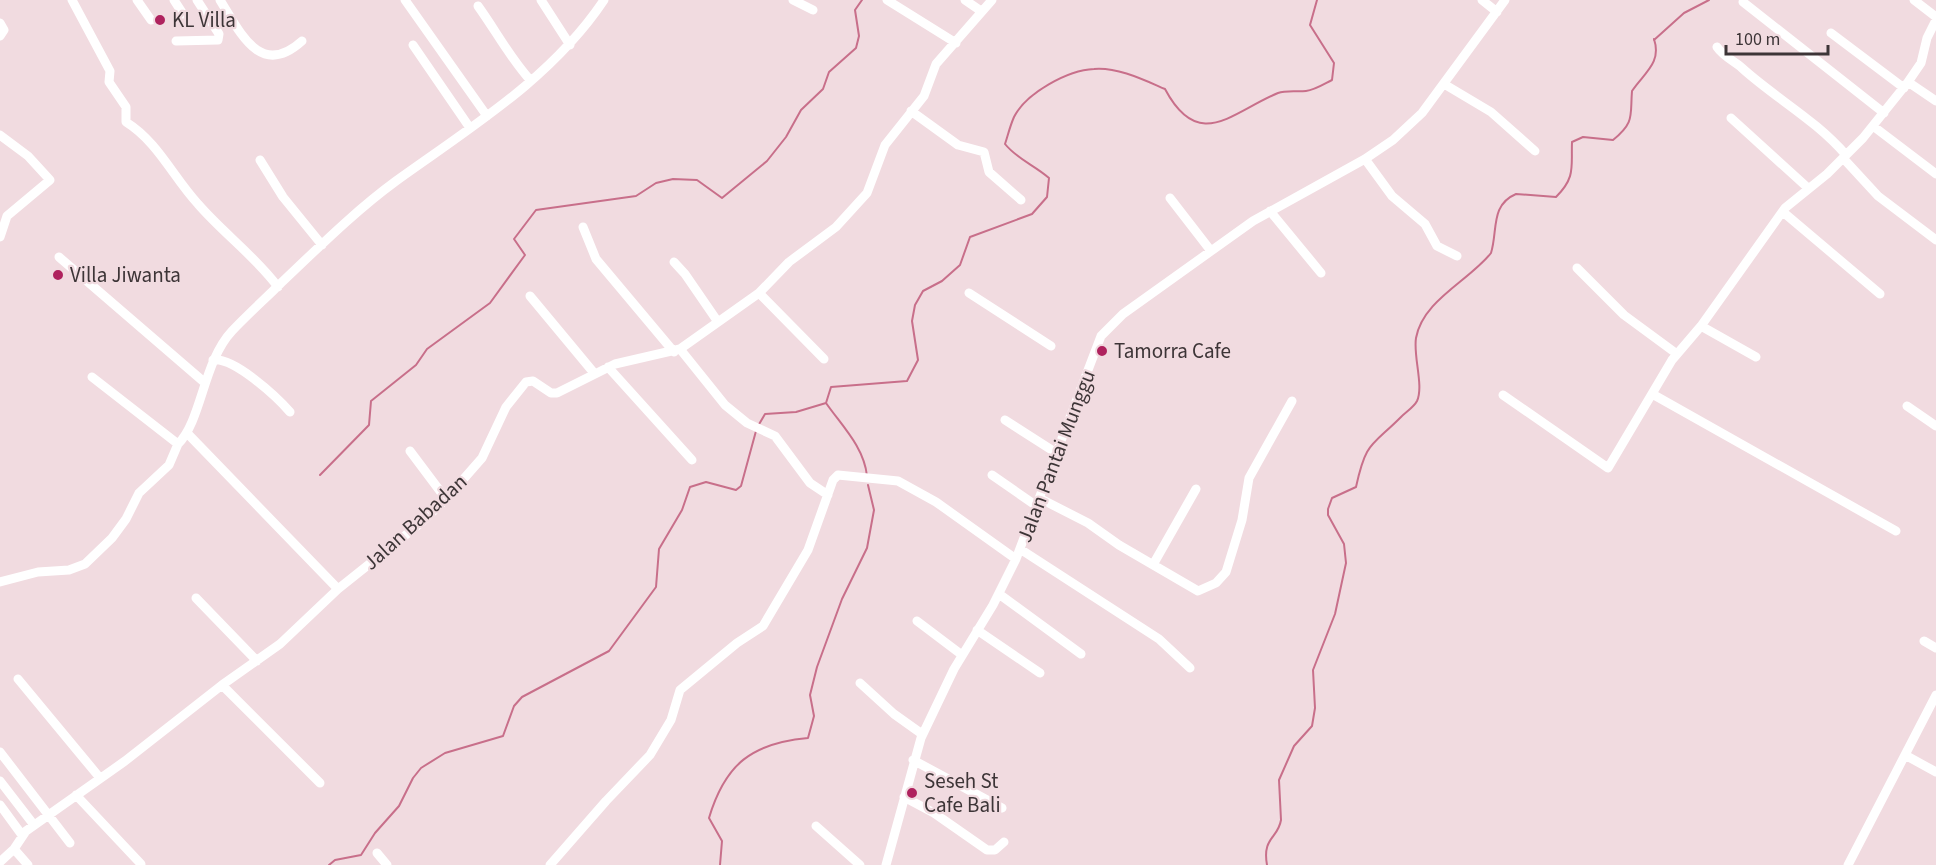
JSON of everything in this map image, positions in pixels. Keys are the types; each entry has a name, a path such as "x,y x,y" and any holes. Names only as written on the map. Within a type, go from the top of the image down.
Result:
{"street":[{"path":"72,0 110,71 109,82 127,111 126,122 137,129 159,151 184,189 278,287"},
{"path":"137,0 151,21"},
{"path":"174,0 183,14"},
{"path":"176,41 218,40 219,34 197,0"},
{"path":"220,0 246,41 260,53 284,54 302,41"},
{"path":"405,0 488,116"},
{"path":"541,0 570,45"},
{"path":"0,582 38,572 69,570 85,564 112,538 126,519 139,493 169,465 178,444 188,434 213,360 231,331 359,210 488,116 531,81 570,45 603,0"},
{"path":"793,0 813,10"},
{"path":"887,0 956,43"},
{"path":"964,0 981,11"},
{"name":"Jalan Babadan","path":"0,861 14,849 22,835 34,825 257,661 302,625 338,589 370,566 446,499 482,458 506,407 523,385 533,381 547,391 557,393 608,367 634,358 677,350 759,293 789,262 837,227 867,193 885,146 924,96 936,64 992,0"},
{"path":"1482,0 1497,12"},
{"name":"Jalan Pantai Munggu","path":"886,865 922,734 962,655 999,594 1016,559 1105,331 1123,314 1270,211 1365,159 1412,124 1505,0"},
{"path":"1503,394 1608,468 1677,354 1701,326 1783,212 1844,157 1873,126 1921,63 1927,38 1936,19 1914,0"},
{"path":"1743,2 1884,113"},
{"path":"478,6 502,38 514,63 531,81"},
{"path":"0,23 4,30 0,36"},
{"path":"1831,33 1906,85 1936,101"},
{"path":"413,45 470,128"},
{"path":"1717,47 1756,83 1769,89 1835,141 1844,157 1878,196 1936,240"},
{"path":"1444,84 1491,112 1535,151"},
{"path":"911,111 958,145 984,152 989,172 1021,200"},
{"path":"1731,118 1808,188"},
{"path":"1873,126 1936,174"},
{"path":"0,135 28,156 50,180 7,216 0,237"},
{"path":"1365,159 1392,196 1425,224 1437,246 1457,256"},
{"path":"260,160 283,197 322,245"},
{"path":"1170,198 1211,251"},
{"path":"1270,211 1321,273"},
{"path":"1783,212 1880,294"},
{"path":"583,227 596,259 725,405 747,423 775,436 810,483 828,495"},
{"path":"59,257 204,382"},
{"path":"674,262 718,322"},
{"path":"1577,268 1624,315 1677,354"},
{"path":"759,293 824,358"},
{"path":"969,293 1051,346"},
{"path":"530,296 594,373"},
{"path":"1701,326 1756,357"},
{"path":"213,360 224,362 262,384 290,412"},
{"path":"608,367 692,460"},
{"path":"92,376 178,444"},
{"path":"1654,394 1896,531"},
{"path":"992,475 1039,503 1088,523 1127,550 1154,563 1194,591 1216,583 1223,577 1242,520 1250,478 1292,401"},
{"path":"1907,406 1936,426"},
{"path":"1005,420 1058,454"},
{"path":"188,434 338,589"},
{"path":"410,451 446,499"},
{"path":"550,865 650,755 671,720 680,690 737,643 763,626 808,550 828,495 838,475 898,481 936,502 1016,559"},
{"path":"1154,563 1196,489"},
{"path":"1020,549 1159,639 1190,668"},
{"path":"999,594 1081,654"},
{"path":"196,598 257,661"},
{"path":"917,621 962,655"},
{"path":"977,630 1040,673"},
{"path":"1924,641 1936,648"},
{"path":"18,679 100,778"},
{"path":"860,683 894,714 922,734"},
{"path":"222,685 321,783"},
{"path":"1848,865 1935,698"},
{"path":"0,752 70,843"},
{"path":"1905,755 1936,772"},
{"path":"913,760 1002,808"},
{"path":"0,781 34,825"},
{"path":"76,795 141,864"},
{"path":"904,797 934,813 987,850 995,850 1004,842"},
{"path":"0,805 22,835"},
{"path":"816,826 860,865"},
{"path":"14,849 28,865"},
{"path":"377,853 387,865"}],"waterway":[{"path":"320,475 369,425 371,401 416,365 427,349 490,303 525,255 514,239 536,210 636,196 656,183 673,179 697,180 722,198 767,161 786,137 801,110 823,89 829,72 856,48 859,36 855,10 862,0"},
{"path":"867,476 857,446 826,403 831,387 907,381 918,360 912,321 915,305 923,291 942,281 960,265 970,237 1032,214 1047,197 1049,178 1005,144 1014,117 1020,108 1038,92 1060,78 1094,69 1112,70 1131,75 1165,89 1178,108 1191,119 1204,123 1217,122 1231,117 1278,93 1313,89 1332,80 1334,63 1310,25 1317,0"},
{"path":"1654,40 1684,13 1709,0"},
{"path":"1267,865 1268,843 1277,831 1281,820 1279,780 1294,746 1312,726 1315,708 1313,670 1335,614 1346,563 1344,544 1328,515 1332,498 1356,487 1363,461 1371,446 1417,401 1419,387 1415,345 1420,325 1437,302 1491,253 1496,219 1502,205 1516,194 1556,197 1570,177 1572,142 1583,137 1613,140 1620,134 1630,118 1632,91 1654,61 1656,55 1654,39"},
{"path":"758,426 765,414 796,412 826,403"},
{"path":"329,865 335,860 361,855 375,833 399,806 413,778 421,768 445,753 503,736 514,706 522,697 609,651 656,587 659,549 682,510 690,487 706,482 736,490 741,486 756,431"},
{"path":"720,865 722,841 709,818 723,783 733,770 756,751 771,745 808,738 814,716 810,695 817,667 842,599 867,548 874,510 868,485"}],"place":[{"name":"KL Villa","path":"160,20"},
{"name":"Villa Jiwanta","path":"58,275"},
{"name":"Tamorra Cafe","path":"1102,351"},
{"name":"Seseh St Cafe Bali","path":"912,793"}]}
